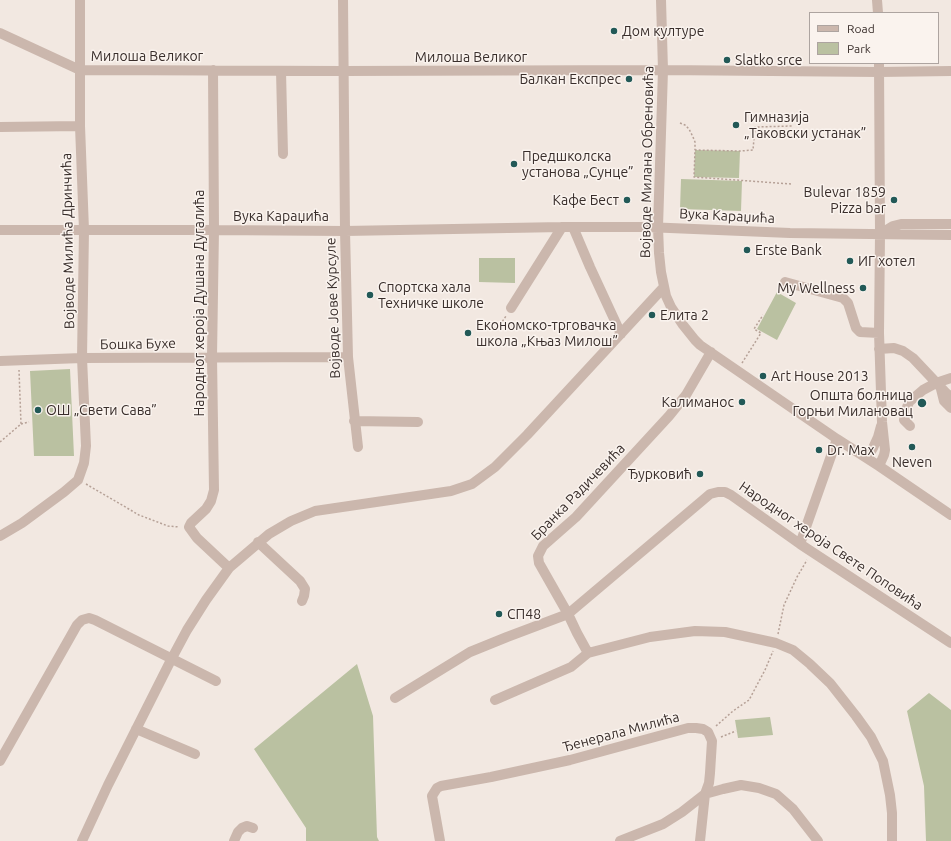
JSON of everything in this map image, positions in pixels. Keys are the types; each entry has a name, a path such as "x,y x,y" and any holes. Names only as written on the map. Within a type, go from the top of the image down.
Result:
{"street":[{"name":"Војводе Милића Дринчића","path":"78,480 84,463 86,446 82,358 84,230 80,126 80,0"},
{"name":"Војводе Јове Курсуле","path":"343,0 345,231 348,357 358,447"},
{"name":"Војводе Милана Обреновића","path":"661,0 663,70 658,227 661,272 666,296 671,306 695,340 711,352 951,515"},
{"path":"877,0 878,12"},
{"name":"Милоша Великог","path":"0,33 80,70 343,72 879,68 951,71"},
{"path":"879,68 879,349 882,422 885,450 879,466"},
{"name":"Народног хероја Душана Дугалића","path":"189,527 191,523 206,509 211,501 214,490 212,357 214,230 213,70"},
{"path":"281,71 283,154"},
{"path":"0,127 80,126"},
{"path":"880,234 893,226 902,224 951,224"},
{"path":"573,226 621,334"},
{"name":"Вука Караџића","path":"0,230 345,231 573,226 658,227 880,234 951,234"},
{"path":"511,308 562,227"},
{"path":"785,282 844,298 848,303 856,328 860,332 879,333"},
{"path":"82,841 108,785 187,630 229,568 269,534 291,521 315,511 451,491 472,484 495,467 527,435 664,287"},
{"path":"879,349 894,348 903,351 913,358 951,397"},
{"name":"Бранка Радичевића","path":"588,653 539,563 538,556 543,546 576,517 669,416 686,395 711,352"},
{"name":"Бошка Бухе","path":"0,361 82,358 348,357"},
{"path":"910,426 904,420 906,410 910,402 923,390 939,386 951,378"},
{"path":"939,386 944,401 951,408"},
{"path":"354,421 418,422"},
{"path":"867,458 878,437 882,422"},
{"path":"800,544 837,439"},
{"path":"0,536 22,523 78,480"},
{"name":"Народног хероја Свете Поповића","path":"395,698 470,652 568,614 710,494 718,492 725,492 800,544 951,643"},
{"path":"189,527 197,538 229,568"},
{"path":"258,542 300,582 305,589 302,602"},
{"path":"0,761 77,625 82,620 89,618 95,620 216,681"},
{"path":"495,700 571,667 588,653 650,638 695,631 725,632 776,643 793,650 830,683 871,737 883,761 890,795 892,813 892,841"},
{"name":"Ђенерала Милића","path":"440,841 432,796 437,788 441,786 570,760 688,728 703,729 708,732 712,741"},
{"path":"136,729 196,754"},
{"path":"700,841 705,794 709,783 712,741"},
{"path":"620,841 663,824 682,812 705,794 741,785 759,788 776,794 793,809 818,841"},
{"path":"234,841 238,832 242,828 247,826 253,828"}],"path":[{"path":"680,123 690,129 695,142 694,177 791,184"},
{"path":"695,150 753,150 755,127 792,126"},
{"path":"482,329 498,328 511,308"},
{"path":"738,370 761,333 754,329 763,314"},
{"path":"19,360 22,424"},
{"path":"0,442 22,424 29,422"},
{"path":"78,480 139,515 168,526 189,527"},
{"path":"712,741 736,731"}],"green space":[{"path":"695,150 740,151 739,178 694,177"},
{"path":"681,179 742,181 741,211 680,209"},
{"path":"479,258 515,258 515,283 479,282"},
{"path":"777,292 796,303 777,340 757,329"},
{"path":"70,369 74,456 34,456 30,371"},
{"path":"357,664 373,716 377,837 379,841 306,841 306,828 254,749"},
{"path":"929,693 951,710 951,841 926,841 924,786 907,711"},
{"path":"770,717 773,735 738,738 735,720"}],"place":[{"name":"Дом културе","path":"614,31"},
{"name":"Slatko srce","path":"727,60"},
{"name":"Балкан Експрес","path":"629,79"},
{"name":"Гимназија „Таковски устанак”","path":"736,125"},
{"name":"Предшколска установа „Сунце”","path":"514,164"},
{"name":"Кафе Бест","path":"627,200"},
{"name":"Bulevar 1859 Pizza bar","path":"894,200"},
{"name":"Erste Bank","path":"747,250"},
{"name":"ИГ хотел","path":"850,261"},
{"name":"My Wellness","path":"863,288"},
{"name":"Спортска хала Техничке школе","path":"370,295"},
{"name":"Елита 2","path":"652,315"},
{"name":"Економско-трговачка школа „Књаз Милош”","path":"468,333"},
{"name":"Art House 2013","path":"763,376"},
{"name":"Калиманос","path":"742,402"},
{"name":"Општа болница Горњи Милановац","path":"922,403"},
{"name":"ОШ „Свети Сава”","path":"38,410"},
{"name":"Neven","path":"912,447"},
{"name":"Dr. Max","path":"819,450"},
{"name":"Ђурковић","path":"700,474"},
{"name":"СП48","path":"499,614"}]}
